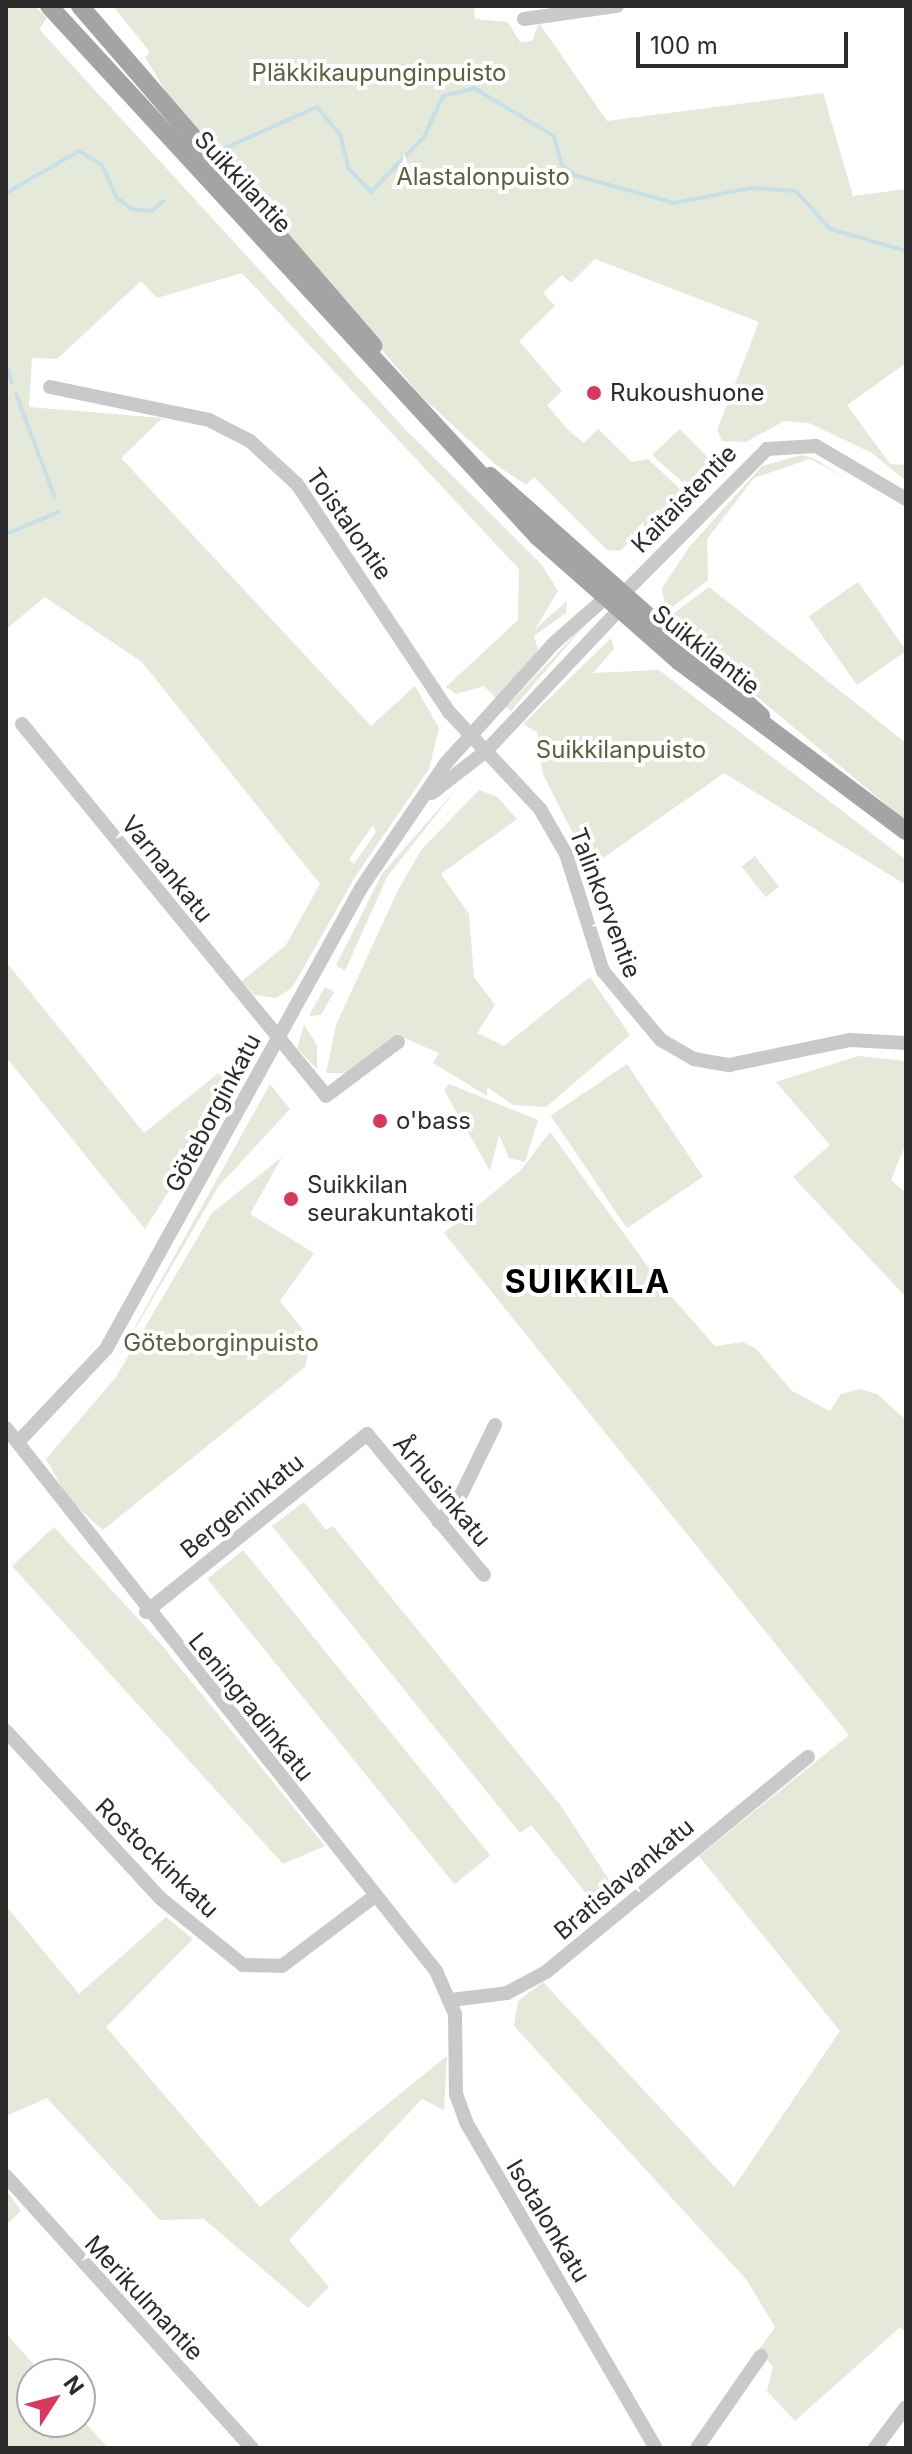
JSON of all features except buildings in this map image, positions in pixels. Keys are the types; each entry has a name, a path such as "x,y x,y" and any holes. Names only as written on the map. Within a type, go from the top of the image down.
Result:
{"main road":[{"name":"Suikkilantie","path":"49,6 402,390 602,595 906,831"},
{"name":"Suikkilantie","path":"80,6 326,285 402,390"},
{"name":"Suikkilantie","path":"476,467 626,591 773,730"}],"street":[{"path":"524,19 617,6"},
{"name":"Toistalontie","path":"50,387 188,412 271,458 315,508 469,734"},
{"name":"Kaitaistentie","path":"626,591 739,472 780,443 825,450 906,499"},
{"path":"602,595 626,591"},
{"name":"Göteborginkatu","path":"431,794 486,751 619,610 626,591"},
{"name":"Göteborginkatu","path":"19,1441 106,1349 361,888 431,794 469,734 602,595"},
{"name":"Varnankatu","path":"22,724 277,1041 326,1096 398,1042"},
{"name":"Talinkorventie","path":"469,734 554,831 603,971 661,1040 694,1059 729,1065 850,1040 906,1043"},
{"path":"438,1521 456,1505 495,1425"},
{"name":"Leningradinkatu","path":"6,1428 19,1441 146,1612 375,1896 451,2000"},
{"name":"Århusinkatu","path":"367,1434 484,1575"},
{"name":"Bergeninkatu","path":"146,1612 367,1434"},
{"name":"Rostockinkatu","path":"6,1731 160,1898 243,1965 282,1966 375,1896"},
{"name":"Bratislavankatu","path":"451,2000 507,1993 546,1972 808,1757"},
{"name":"Isotalonkatu","path":"451,2000 456,2094 466,2122 656,2448"},
{"name":"Merikulmantie","path":"6,2176 252,2448"},
{"path":"697,2448 761,2356"},
{"path":"875,2448 906,2407"}],"green space":[{"path":"6,6 35,6 47,18 39,29 404,428 541,564 558,591 535,629 567,601 566,613 534,636 538,650 499,701 484,686 456,694 446,687 518,620 519,569 242,273 157,298 141,281 57,359 32,358 29,407 162,418 121,458 371,726 415,686 439,728 429,769 355,877 292,988 276,998 254,995 242,981 286,945 320,884 142,662 45,597 6,629","holes":["373,825 376,832 354,864 349,859"]},
{"path":"113,6 474,6 475,19 508,22 520,42 532,41 539,23 607,121 823,93 853,196 906,189 906,363 847,405 890,464 906,465 906,481 872,453 809,423 784,421 746,442 722,441 717,430 759,322 595,259 571,283 562,275 543,293 555,306 519,341 562,391 547,405 568,430 584,443 598,429 632,462 648,459 682,491 620,551 607,550 534,477 526,485 495,464 420,395 170,98 145,57 150,52"},
{"path":"680,429 711,461 688,487 652,455"},
{"path":"802,455 813,458 843,476 810,459 754,478 707,539 708,580 666,612 662,588 690,546 762,466"},
{"path":"720,463 727,473 673,523 669,518"},
{"path":"858,582 906,651 857,685 809,616"},
{"path":"709,587 906,743 906,821 665,620"},
{"path":"590,619 511,711 506,707"},
{"name":"Suikkilanpuisto","path":"611,638 614,649 593,673 659,670 906,860 906,885 724,773 590,867 543,774 537,732 523,724"},
{"path":"459,786 387,877 345,971 336,965 382,874"},
{"path":"479,790 497,797 517,819 441,874 469,914 474,977 495,1005 477,1033 504,1046 590,977 630,1035 546,1107 513,1105 487,1087 487,1096 433,1063 439,1053 404,1038 393,1037 346,1073 326,1073 336,1025 398,890 422,849"},
{"path":"755,856 779,887 766,897 742,866"},
{"path":"6,962 144,1133 241,1055 195,1149 145,1229 6,1057"},
{"path":"325,987 334,992 321,1015 309,1016"},
{"path":"304,1025 317,1045 317,1069 297,1048"},
{"path":"858,1056 906,1061 906,1143 891,1180 906,1193 906,1297 793,1177 830,1145 776,1082"},
{"path":"627,1064 703,1177 627,1228 551,1115"},
{"path":"270,1084 290,1109 218,1187 111,1370"},
{"path":"449,1084 538,1120 525,1162 509,1158 499,1135 490,1171 444,1090"},
{"path":"550,1132 662,1286 715,1346 743,1342 756,1349 792,1391 830,1411 841,1394 860,1389 877,1394 906,1420 906,2330 899,2328 795,2421 767,2391 773,2367 759,2350 775,2327 746,2279 514,2026 518,2001 543,1982 734,2187 840,2031 699,1856 849,1735 444,1233 521,1170"},
{"name":"Göteborginpuisto","path":"282,1157 250,1214 314,1253 280,1301 311,1340 305,1367 103,1530 68,1499 46,1459 116,1377 212,1213"},
{"path":"304,1502 326,1530 333,1526 561,1806 615,1889 595,1904 531,1825 520,1833 272,1526"},
{"path":"54,1527 160,1643 325,1846 283,1864 12,1566"},
{"path":"243,1550 490,1855 455,1884 207,1579"},
{"path":"6,1906 79,1994 166,1917 193,1939 106,2027 260,2207 447,2056 444,2110 422,2099 289,2240 329,2287 308,2308 204,2219 160,2220 47,2098 6,2116"},
{"path":"6,2190 21,2211 6,2225"},
{"path":"6,2333 28,2358 16,2358 16,2438 96,2438 96,2435 108,2448 6,2448"}],"waterway":[{"path":"225,148 317,107 340,134 349,169 371,192 424,137 443,96 474,88 554,136 562,165 574,175 674,203 751,188 796,191 830,229 906,251"},
{"path":"6,193 79,151 102,165 116,197 132,209 151,211 164,201"},
{"path":"6,364 12,382"},
{"path":"16,394 55,498"},
{"path":"6,534 59,512"}],"place":[{"name":"Rukoushuone","path":"594,393"},
{"name":"o'bass","path":"380,1121"},
{"name":"Suikkilan seurakuntakoti","path":"291,1199"}],"district":[{"name":"SUIKKILA","path":"588,1282"}],"park label":[{"name":"Pläkkikaupunginpuisto","path":"379,73"},
{"name":"Alastalonpuisto","path":"483,177"}]}
